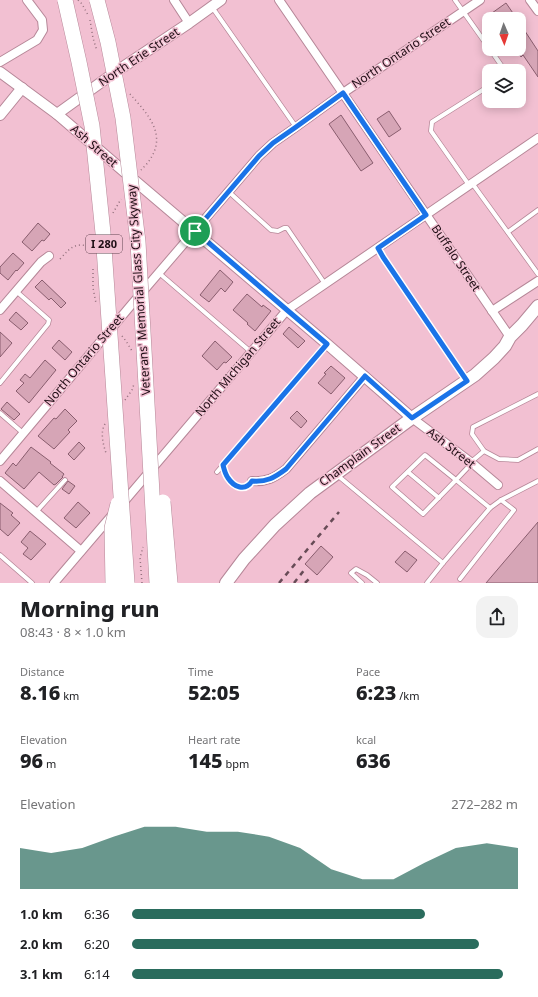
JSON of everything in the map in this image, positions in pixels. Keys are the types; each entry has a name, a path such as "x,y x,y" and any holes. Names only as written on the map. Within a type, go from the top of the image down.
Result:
{"highway":[{"name":"I 280","path":"65,0 92,126 103,233 127,583"},
{"name":"Veterans' Memorial Glass City Skyway","path":"97,0 108,42 123,118 138,242 157,583"},
{"path":"138,242 170,583"},
{"path":"113,583 112,528 121,492"}],"main road":[{"name":"Champlain Street","path":"226,583 244,559 275,525 310,493 412,418 467,381 494,358 505,346 510,337 538,306"}],"street":[{"path":"0,62 37,40 43,30 42,20 28,0"},
{"path":"174,0 189,23"},
{"name":"North Erie Street","path":"57,114 221,0"},
{"name":"Buffalo Street","path":"279,0 510,337"},
{"name":"North Ontario Street","path":"0,461 259,156 273,143 343,93 480,0"},
{"path":"530,0 538,11"},
{"name":"Ash Street","path":"0,72 57,114 365,376 412,418 498,485"},
{"path":"0,115 22,88"},
{"name":"North Michigan Street","path":"54,583 287,310 538,138"},
{"path":"0,310 41,262 49,256"},
{"path":"492,311 538,280"},
{"path":"252,481 268,480 276,477 286,469 365,376"},
{"path":"0,481 81,551"}],"lane":[{"path":"455,0 482,39"},
{"path":"212,7 296,127"},
{"path":"482,90 432,122 431,131 538,274"},
{"path":"229,192 271,230 278,231 287,228 325,284"},
{"path":"508,232 538,210"},
{"path":"378,248 467,381"},
{"path":"159,273 251,352"},
{"path":"0,382 48,324 49,320 16,291"},
{"path":"218,472 327,344"},
{"path":"538,394 473,427 472,434 484,451 499,459 518,460 538,449"},
{"path":"0,413 23,434"},
{"path":"484,451 471,463 456,480 423,514 392,487 425,455 456,480 490,508"},
{"path":"223,465 228,478 239,487 249,486 252,481"},
{"path":"408,472 439,498"},
{"path":"335,474 442,563"},
{"path":"36,513 65,480"},
{"path":"427,583 442,563 490,508 501,500 538,481"},
{"path":"460,579 514,510 501,500"},
{"path":"0,555 32,583"},
{"path":"362,583 351,573 356,569 377,583"}],"path":[{"path":"128,92 147,114 155,129 155,148 152,155 140,171"},
{"path":"60,260 72,247 78,245 85,245 97,249"}],"building":[{"path":"506,3 512,12 493,12"},
{"path":"526,33 538,51 538,77 524,56 526,56"},
{"path":"389,111 401,129 389,137 377,119"},
{"path":"341,115 373,163 361,171 329,124"},
{"path":"38,223 50,234 32,251 22,242"},
{"path":"13,253 24,263 8,280 0,273 0,267"},
{"path":"220,270 233,282 225,292 221,288 209,302 200,295"},
{"path":"42,280 66,303 61,308 51,298 49,300 35,287"},
{"path":"247,294 262,307 263,305 271,311 255,331 233,310"},
{"path":"16,312 28,323 21,330 9,320"},
{"path":"289,327 305,341 298,348 283,334"},
{"path":"0,332 12,343 0,357"},
{"path":"59,340 72,352 65,360 52,348"},
{"path":"215,341 232,357 226,363 224,362 217,370 202,356"},
{"path":"45,360 56,370 29,403 16,391 24,383 20,380 25,374 30,378"},
{"path":"331,366 345,378 331,394 318,383 326,374 324,373"},
{"path":"7,402 20,414 14,420 1,409"},
{"path":"65,409 77,421 68,430 70,432 54,449 38,436 54,418 56,419"},
{"path":"297,411 307,421 301,428 290,418"},
{"path":"79,442 85,448 74,460 68,454"},
{"path":"31,447 64,474 56,484 54,485 39,472 24,489 5,473 13,463 16,466"},
{"path":"68,481 75,486 69,494 62,489"},
{"path":"78,502 90,513 76,528 64,518"},
{"path":"0,503 13,513 11,515 20,523 8,536 0,529"},
{"path":"538,522 538,583 486,583"},
{"path":"30,531 46,544 31,560 23,554 28,548 21,542"},
{"path":"321,546 333,557 317,575 305,564"},
{"path":"405,551 417,560 407,572 395,562"}],"railway":[{"path":"279,583 339,512"},
{"path":"294,583 305,569"},
{"path":"305,583 310,578"}],"route":[{"path":"343,93 426,215 378,248 467,381 412,418 365,376 286,469 276,477 264,481 252,481 249,486 239,487 228,478 223,465 327,344 195,231 259,156 273,143 343,93"}]}
